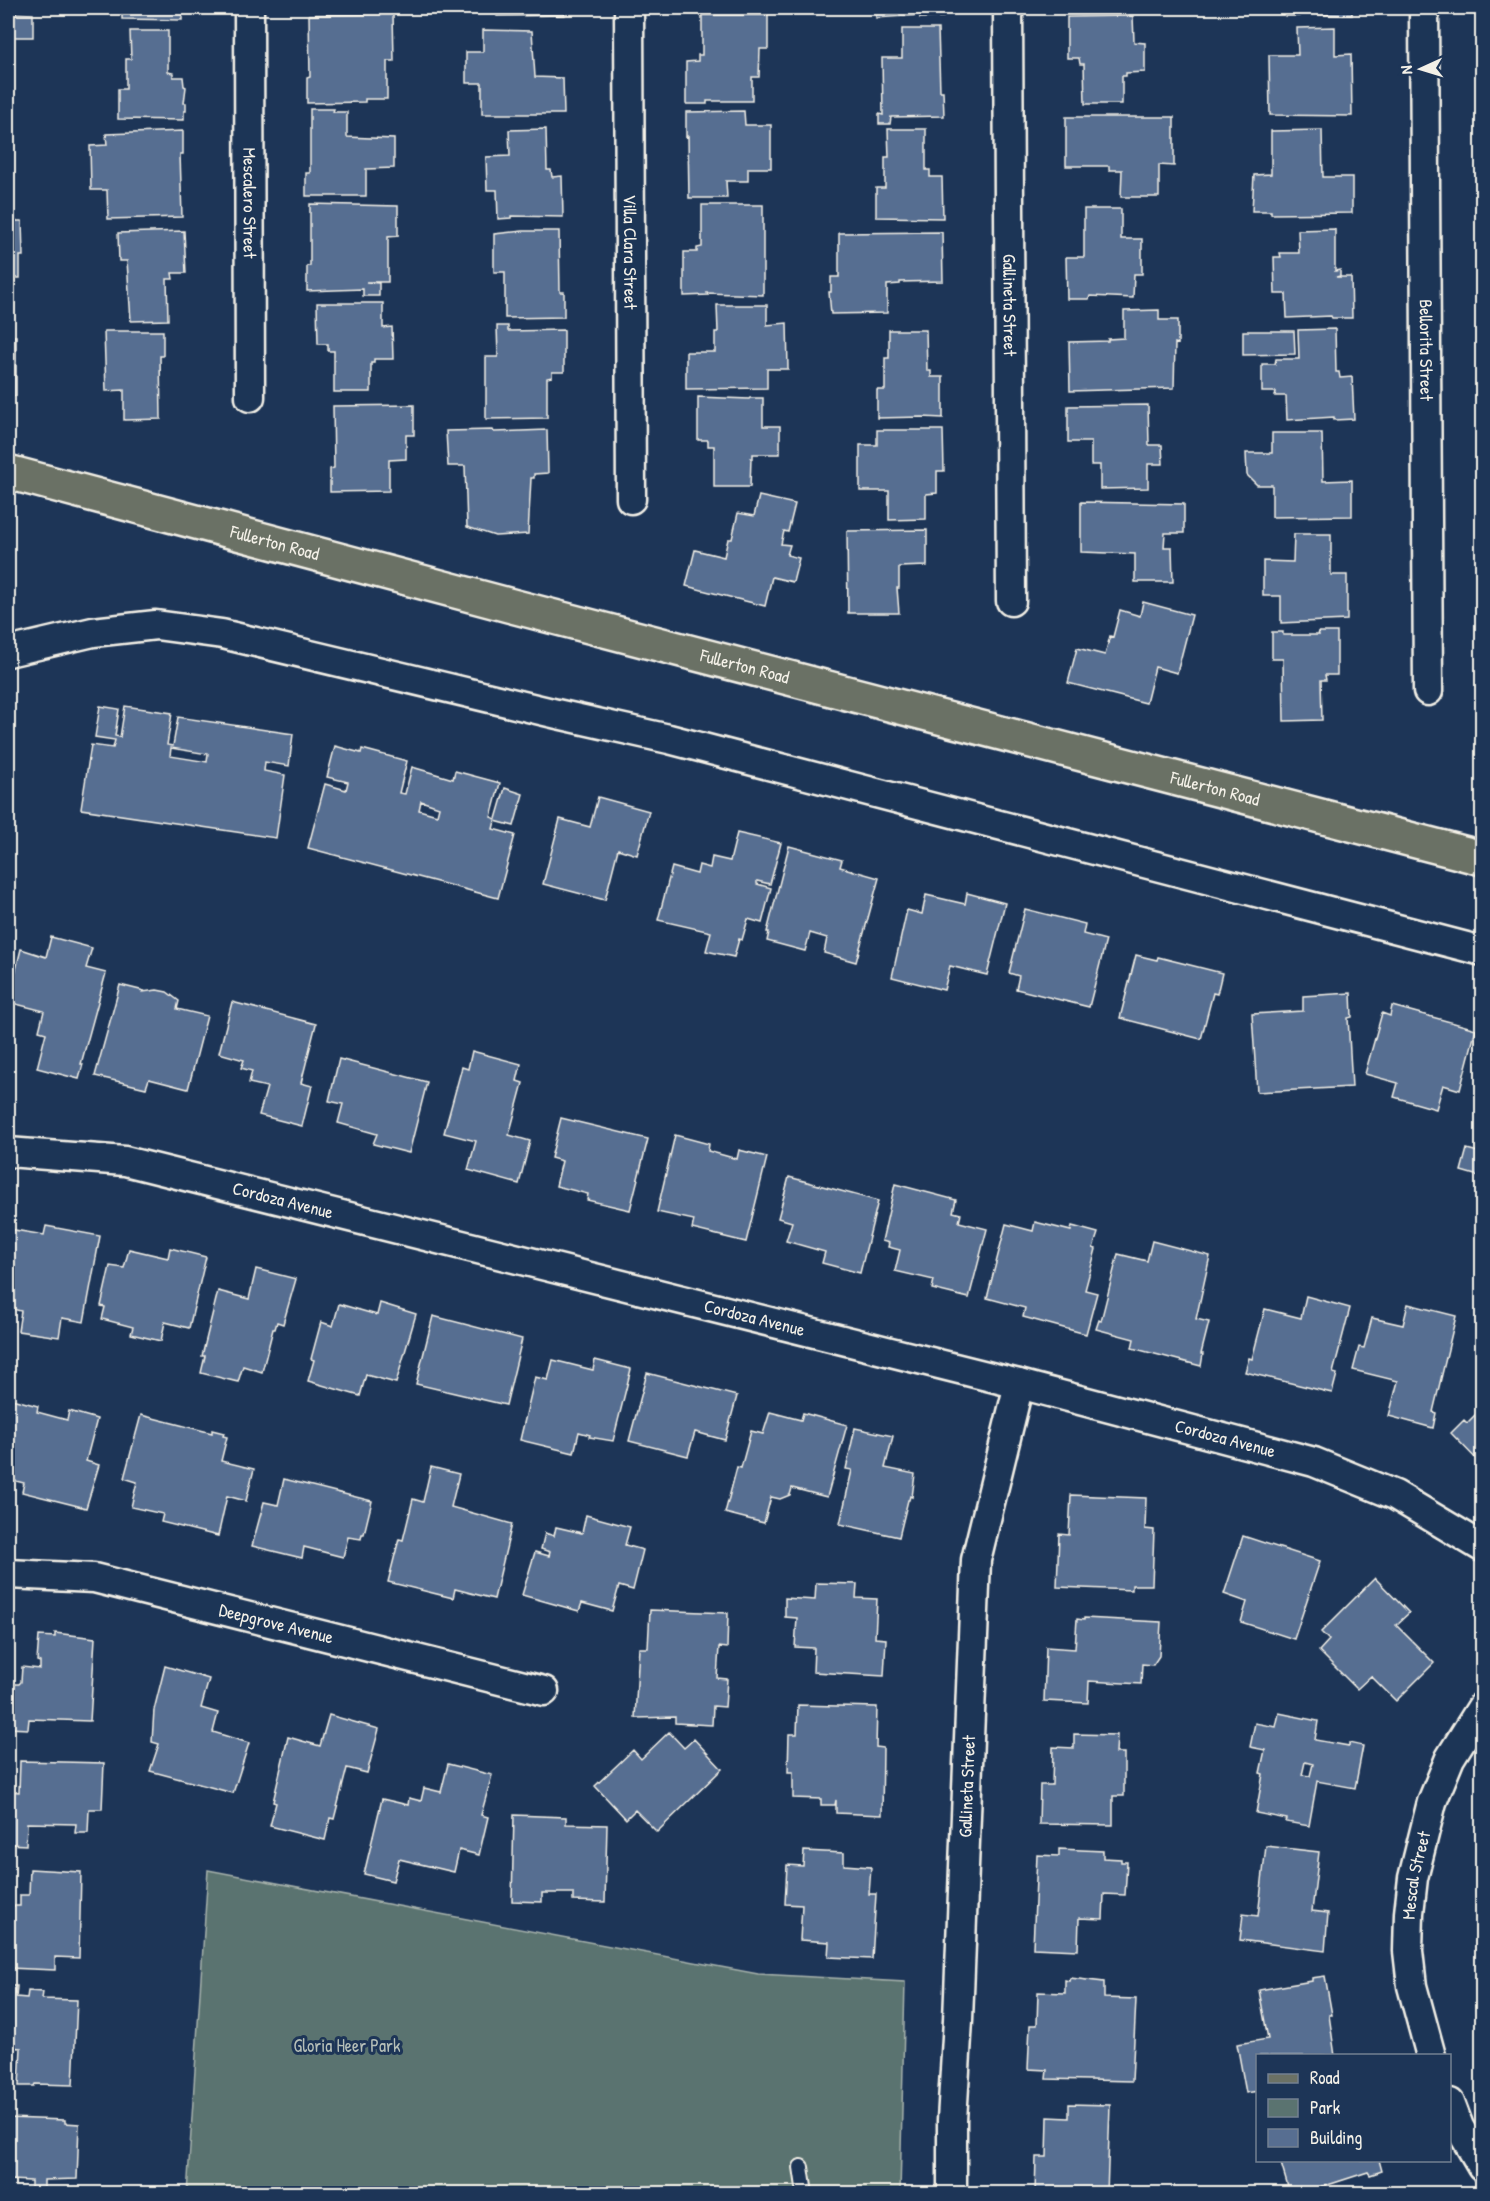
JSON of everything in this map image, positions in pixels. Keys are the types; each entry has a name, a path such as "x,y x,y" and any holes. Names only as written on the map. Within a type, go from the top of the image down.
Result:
{"main road":[{"name":"Fullerton Road","path":"8,472 501,603 1482,858"}],"street":[{"name":"Mescalero Street","path":"249,8 250,397"},
{"name":"Villa Clara Street","path":"629,8 631,499"},
{"name":"Gallineta Street","path":"1008,8 1011,601"},
{"name":"Bellorita Street","path":"1424,8 1428,692"},
{"path":"8,652 93,632 156,625 222,634 669,739 1482,951"},
{"name":"Cordoza Avenue","path":"8,1152 125,1161 1019,1384 1314,1462 1395,1495 1482,1547"},
{"name":"Gallineta Street","path":"952,2193 952,2120 976,1560 1019,1384"},
{"name":"Deepgrove Avenue","path":"8,1574 94,1578 544,1691"},
{"name":"Mescal Street","path":"1431,2054 1412,1986 1408,1951 1408,1913 1413,1878 1436,1791 1450,1758 1482,1707"},
{"path":"1451,2108 1459,2127 1482,2166"}],"lane":[{"path":"801,2167 805,2193"}],"green space":[{"name":"Gloria Heer Park","path":"208,1870 758,1974 905,1982 900,2193 187,2194"}],"building":[{"path":"122,8 182,8 182,20 122,19"},
{"path":"482,8 565,8 565,15 497,16 497,14 482,14"},
{"path":"876,8 943,8 943,17 920,18 920,15 876,18"},
{"path":"1285,8 1352,8 1352,15 1285,16"},
{"path":"8,13 33,14 33,37 8,37"},
{"path":"393,14 394,61 387,61 387,99 365,99 365,102 307,103 307,78 310,77 309,15"},
{"path":"702,15 768,15 768,49 760,49 759,77 752,77 752,101 707,101 707,104 686,104 686,62 698,61 698,55 702,55"},
{"path":"1133,16 1134,42 1145,43 1145,72 1126,73 1126,76 1122,76 1122,104 1085,104 1084,64 1080,64 1079,58 1067,58 1067,17"},
{"path":"1335,27 1335,55 1351,54 1352,116 1270,115 1269,55 1298,55 1297,28"},
{"path":"902,29 938,29 940,91 943,91 944,116 891,117 890,124 879,124 879,114 883,115 882,58 902,58"},
{"path":"483,30 532,31 535,77 563,78 564,114 482,114 482,83 466,83 466,52 483,52"},
{"path":"130,31 168,31 168,72 173,73 173,77 183,77 186,87 184,120 118,119 118,89 126,89 126,59 131,59"},
{"path":"310,109 334,109 333,112 347,112 347,137 394,139 394,168 366,169 366,196 306,196 306,173 310,173"},
{"path":"744,111 745,125 771,125 771,168 748,168 748,181 726,181 727,198 689,198 686,112"},
{"path":"1066,117 1174,117 1174,166 1159,165 1159,197 1121,197 1122,170 1109,170 1109,166 1066,166"},
{"path":"546,129 547,170 551,170 552,177 562,176 563,217 511,216 511,218 498,219 497,190 487,190 486,157 510,156 509,130"},
{"path":"888,129 926,129 926,170 930,170 930,177 942,177 943,218 876,217 876,188 885,188 885,157 889,157"},
{"path":"1322,130 1323,177 1352,177 1352,213 1271,214 1271,211 1252,211 1254,175 1271,174 1271,131"},
{"path":"183,131 183,154 180,154 182,217 108,219 107,190 91,190 90,146 107,145 106,134"},
{"path":"310,204 398,206 398,236 388,237 388,282 366,282 379,283 379,296 363,296 363,289 307,291 307,266 310,266"},
{"path":"702,205 763,205 763,295 707,293 708,295 684,296 684,252 697,252 697,248 702,247"},
{"path":"1084,209 1121,209 1121,239 1142,239 1142,274 1134,274 1133,298 1090,296 1089,299 1067,299 1066,257 1084,257"},
{"path":"8,221 22,221 23,256 20,256 20,278 8,278"},
{"path":"1335,229 1335,271 1340,270 1340,276 1336,277 1351,277 1352,318 1332,318 1331,316 1287,318 1286,294 1275,294 1274,257 1281,257 1280,253 1299,253 1298,230"},
{"path":"184,231 186,273 172,273 173,279 167,279 168,320 131,321 127,261 119,261 118,233"},
{"path":"559,231 560,292 564,292 564,317 505,318 505,272 494,272 494,234"},
{"path":"942,232 943,281 900,282 900,284 887,285 887,313 831,314 829,292 831,292 831,277 839,277 839,233"},
{"path":"317,303 383,303 383,328 392,327 393,359 374,359 374,363 371,363 371,392 334,392 334,351 328,351 328,344 318,344"},
{"path":"717,305 767,305 767,325 787,323 788,369 767,369 767,388 686,389 686,352 715,352 715,332 718,332"},
{"path":"1159,310 1159,320 1178,320 1174,388 1070,391 1069,342 1108,341 1108,339 1124,338 1124,311"},
{"path":"497,326 508,326 508,331 564,330 564,372 552,372 552,377 547,378 547,418 486,419 486,357 498,357"},
{"path":"1335,329 1336,372 1339,372 1340,378 1352,377 1354,419 1334,420 1334,417 1287,420 1286,396 1275,396 1276,392 1262,392 1262,364 1275,364 1276,359 1299,359 1298,330"},
{"path":"889,330 926,330 927,371 931,371 931,377 943,377 943,418 877,418 877,390 885,390 885,358 889,358"},
{"path":"104,331 163,331 163,356 160,356 161,419 124,420 124,390 106,391"},
{"path":"1243,331 1294,331 1295,354 1243,355"},
{"path":"8,336 16,336 16,396 8,396"},
{"path":"698,397 763,398 763,426 780,426 780,454 753,454 750,487 714,487 714,446 708,446 708,440 698,440"},
{"path":"414,405 414,435 406,435 406,459 389,460 389,491 330,492 330,469 334,468 333,406"},
{"path":"1148,405 1149,445 1162,445 1163,464 1148,464 1148,488 1100,489 1100,465 1091,465 1091,442 1068,442 1068,406"},
{"path":"493,430 494,432 547,430 548,473 534,474 534,478 531,478 528,534 495,536 467,527 465,466 448,466 446,431"},
{"path":"877,430 943,430 944,471 937,471 937,493 926,494 926,519 889,520 889,491 860,491 860,445 877,445"},
{"path":"1272,433 1322,433 1323,481 1352,480 1352,516 1272,517 1272,485 1257,485 1247,475 1246,453 1272,453"},
{"path":"759,496 795,504 788,532 784,531 781,544 790,545 787,555 799,558 793,582 772,577 765,606 686,586 695,550 724,557 728,539 732,539 738,513 754,516"},
{"path":"1081,502 1184,504 1184,533 1165,533 1164,547 1172,547 1173,582 1135,582 1135,554 1081,552"},
{"path":"927,530 927,566 899,567 899,588 897,588 899,613 848,613 847,531"},
{"path":"1294,534 1331,534 1331,575 1347,575 1347,620 1281,623 1281,596 1263,596 1263,561 1293,562"},
{"path":"1143,602 1192,615 1177,673 1155,667 1146,703 1068,683 1077,648 1105,655 1110,636 1113,637 1120,610 1140,616"},
{"path":"1272,632 1283,632 1283,635 1319,635 1318,632 1337,632 1337,675 1325,675 1326,680 1321,680 1322,720 1284,721 1283,659 1272,659"},
{"path":"100,706 119,709 115,736 120,737 125,706 172,713 167,745 173,746 178,717 293,734 289,766 265,762 264,771 285,775 276,838 81,809 91,745 113,748 115,740 95,737","holes":["171,748 208,754 207,762 170,756"]},
{"path":"335,746 361,753 362,749 407,761 399,793 405,794 412,767 453,779 455,771 500,783 491,817 496,819 505,788 523,794 514,826 495,821 493,829 515,835 498,898 308,848 325,784 346,790 348,782 327,777","holes":["421,801 439,807 437,815 419,810"]},
{"path":"598,797 649,811 637,855 618,849 605,900 543,884 560,819 590,827"},
{"path":"737,833 781,843 770,884 757,881 757,884 771,888 762,923 748,919 734,957 706,951 711,932 658,920 672,867 697,874 699,865 710,868 712,857 730,861"},
{"path":"789,846 842,860 840,867 879,878 856,962 824,953 827,938 810,933 805,951 767,941 769,932 767,932"},
{"path":"967,893 1005,903 987,975 950,966 944,990 892,977 907,910 922,914 926,895 965,904"},
{"path":"1025,909 1085,924 1083,934 1106,940 1089,1007 1016,989 1019,976 1009,973"},
{"path":"51,937 92,948 86,968 106,973 79,1079 37,1068 46,1033 39,1031 44,1011 8,1002 21,949 46,957"},
{"path":"1136,955 1157,960 1158,957 1222,973 1217,994 1213,993 1201,1039 1120,1018"},
{"path":"120,985 143,992 157,990 167,992 179,1001 177,1009 207,1016 188,1089 149,1079 146,1088 95,1076"},
{"path":"1351,993 1352,1017 1348,1018 1352,1087 1257,1092 1252,1014 1303,1011 1303,996"},
{"path":"232,1002 316,1024 301,1083 312,1086 302,1126 259,1115 267,1087 249,1083 252,1071 241,1068 244,1060 219,1053"},
{"path":"1392,1006 1476,1029 1460,1090 1443,1085 1436,1109 1394,1097 1398,1083 1365,1074 1382,1013 1390,1016"},
{"path":"472,1051 521,1064 517,1081 523,1083 509,1135 530,1141 519,1184 468,1170 476,1141 444,1133 462,1067 468,1069"},
{"path":"339,1059 427,1082 409,1153 373,1144 377,1134 338,1123 343,1104 329,1101"},
{"path":"561,1118 648,1139 630,1210 587,1200 588,1194 556,1186 562,1161 551,1158"},
{"path":"675,1135 709,1144 708,1151 737,1159 739,1150 767,1157 746,1242 692,1229 694,1220 657,1212"},
{"path":"1467,1149 1482,1153 1482,1177 1461,1171"},
{"path":"789,1177 878,1201 860,1273 822,1263 825,1252 786,1241 792,1222 778,1218"},
{"path":"895,1184 956,1200 953,1212 961,1214 959,1222 987,1229 969,1298 932,1289 934,1280 895,1271 900,1250 888,1247 889,1243 882,1241"},
{"path":"1035,1222 1071,1231 1072,1226 1098,1233 1085,1290 1097,1293 1086,1334 1023,1317 1025,1308 987,1298 1006,1224 1033,1231"},
{"path":"46,1226 100,1236 84,1322 62,1318 59,1337 18,1331 21,1311 8,1308 8,1229 44,1235"},
{"path":"1152,1241 1210,1256 1196,1319 1209,1322 1201,1354 1203,1354 1201,1366 1132,1348 1134,1339 1096,1329 1099,1320 1101,1321 1118,1254 1147,1261"},
{"path":"170,1248 206,1257 189,1328 165,1322 161,1341 131,1334 133,1327 102,1319 105,1307 101,1306 110,1266 124,1268 129,1249 168,1258"},
{"path":"256,1269 296,1279 283,1324 277,1322 273,1329 262,1372 243,1366 238,1382 201,1373 205,1356 202,1356 218,1291 249,1299"},
{"path":"1306,1296 1350,1308 1333,1373 1337,1374 1332,1393 1245,1372 1249,1358 1252,1359 1265,1309 1301,1318"},
{"path":"380,1303 416,1314 396,1383 366,1375 360,1396 308,1381 314,1360 311,1359 321,1322 333,1326 339,1304 377,1315"},
{"path":"1408,1304 1456,1316 1433,1412 1436,1413 1433,1428 1389,1416 1398,1381 1353,1370 1359,1347 1364,1348 1372,1318 1403,1325"},
{"path":"433,1316 522,1339 506,1405 416,1384"},
{"path":"553,1360 593,1370 595,1360 631,1369 613,1441 589,1437 590,1435 579,1432 574,1453 520,1440 535,1377 548,1380"},
{"path":"647,1373 737,1396 725,1440 695,1432 688,1456 629,1441"},
{"path":"8,1398 38,1406 37,1412 67,1420 69,1411 97,1419 86,1461 99,1465 86,1508 22,1492 24,1483 8,1479"},
{"path":"1482,1408 1482,1465 1451,1433 1464,1420 1467,1423"},
{"path":"770,1412 801,1420 803,1413 847,1425 827,1497 792,1488 790,1495 780,1499 771,1497 764,1523 725,1513 737,1467 741,1468 751,1431 763,1434"},
{"path":"141,1415 212,1433 212,1430 224,1433 223,1436 227,1437 221,1461 254,1469 246,1501 227,1496 218,1536 161,1522 163,1514 131,1507 137,1482 124,1478"},
{"path":"855,1428 893,1436 885,1468 915,1474 912,1497 910,1496 908,1500 899,1537 840,1524 852,1470 846,1469"},
{"path":"431,1467 459,1474 451,1507 512,1524 494,1599 455,1589 453,1598 388,1582 399,1539 403,1540 413,1499 423,1502"},
{"path":"284,1479 372,1501 364,1534 361,1539 348,1537 343,1557 304,1547 302,1558 252,1546 264,1502 278,1505"},
{"path":"1071,1495 1146,1498 1145,1529 1154,1530 1152,1585 1132,1585 1132,1590 1057,1587 1059,1534 1069,1535"},
{"path":"586,1515 630,1527 625,1545 643,1550 633,1590 619,1586 612,1611 582,1603 579,1611 522,1595 535,1552 549,1556 550,1552 541,1549 545,1533 554,1536 556,1527 582,1533"},
{"path":"1243,1536 1320,1561 1294,1639 1241,1622 1247,1602 1224,1594"},
{"path":"1375,1578 1409,1613 1396,1625 1434,1663 1396,1701 1371,1676 1357,1689 1319,1651 1329,1640 1321,1632"},
{"path":"816,1583 857,1584 856,1598 877,1599 875,1638 886,1639 884,1676 813,1672 814,1648 795,1647 797,1618 785,1617 785,1598 815,1600"},
{"path":"650,1610 728,1613 727,1648 719,1647 717,1678 727,1679 725,1707 713,1706 712,1725 675,1723 675,1717 635,1718 639,1648 648,1648"},
{"path":"1084,1618 1161,1622 1159,1656 1153,1665 1142,1664 1141,1684 1089,1681 1088,1703 1044,1701 1046,1647 1075,1649 1077,1619 1084,1620"},
{"path":"55,1633 95,1638 90,1721 29,1719 28,1729 8,1728 8,1684 21,1682 22,1667 40,1669 40,1662 37,1661 39,1636 55,1637"},
{"path":"165,1666 209,1679 201,1708 218,1713 213,1732 249,1743 233,1793 150,1771 159,1744 152,1742 154,1710"},
{"path":"798,1705 877,1707 876,1747 883,1748 882,1815 836,1813 836,1800 835,1805 821,1805 821,1799 793,1798 793,1772 788,1772 789,1734 797,1734"},
{"path":"1279,1713 1318,1721 1315,1740 1363,1746 1355,1788 1317,1781 1309,1826 1256,1813 1265,1750 1250,1747 1255,1723 1276,1727","holes":["1305,1762 1313,1764 1310,1776 1302,1775"]},
{"path":"329,1715 379,1729 367,1773 347,1768 334,1819 330,1818 325,1840 270,1826 276,1803 273,1802 288,1737 320,1746"},
{"path":"669,1732 684,1748 694,1739 722,1769 657,1832 635,1810 626,1819 595,1786 633,1750 641,1759"},
{"path":"1074,1734 1117,1735 1116,1753 1124,1753 1124,1796 1113,1796 1113,1825 1039,1824 1040,1785 1052,1785 1053,1747 1074,1748"},
{"path":"20,1761 104,1763 102,1809 89,1809 88,1833 75,1833 76,1824 27,1823 26,1845 8,1844 8,1791 19,1792"},
{"path":"448,1764 492,1775 481,1815 488,1817 479,1855 459,1850 454,1872 399,1859 393,1881 364,1874 382,1799 408,1805 409,1798 421,1801 424,1788 441,1792"},
{"path":"514,1815 566,1817 566,1824 607,1825 605,1902 573,1901 573,1893 542,1893 542,1902 512,1901"},
{"path":"1266,1846 1319,1852 1312,1911 1328,1913 1325,1951 1240,1940 1243,1914 1258,1916"},
{"path":"1059,1849 1103,1851 1103,1858 1121,1859 1121,1862 1127,1862 1125,1895 1104,1894 1103,1919 1079,1918 1078,1950 1033,1948 1037,1855 1059,1856"},
{"path":"804,1851 844,1853 844,1865 871,1867 869,1894 876,1894 872,1959 828,1957 829,1942 800,1940 802,1905 785,1904 787,1865 803,1866"},
{"path":"30,1869 81,1872 79,1958 55,1957 55,1970 8,1968 8,1906 20,1906 20,1895 29,1895"},
{"path":"1325,1976 1332,2015 1329,2015 1335,2054 1256,2054 1256,2091 1246,2093 1237,2044 1268,2039 1259,1990 1312,1981 1312,1978"},
{"path":"1070,1978 1104,1982 1104,1998 1136,1999 1132,2081 1046,2079 1047,2070 1028,2069 1030,2025 1037,2025 1038,1992 1065,1993 1065,1980 1069,1981"},
{"path":"8,1986 17,1986 16,1997 27,1998 28,1991 43,1992 42,1999 77,2000 73,2085 19,2086 21,2048 8,2047"},
{"path":"1069,2104 1110,2105 1107,2194 1035,2194 1036,2157 1047,2157 1048,2117 1069,2118"},
{"path":"8,2118 65,2120 65,2123 79,2124 77,2179 44,2180 44,2189 31,2188 31,2181 10,2180 8,2194"},
{"path":"1281,2162 1380,2162 1382,2171 1370,2175 1368,2172 1300,2194 1290,2194"}]}
